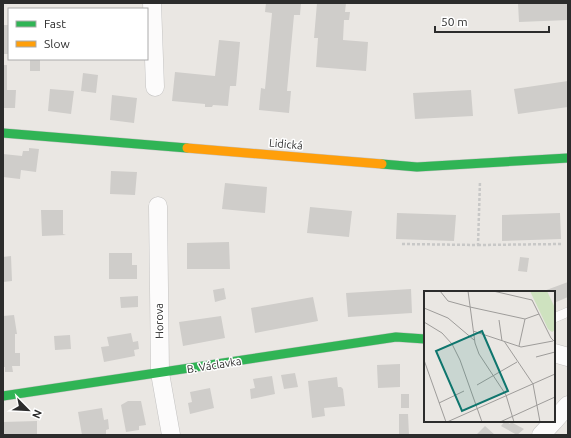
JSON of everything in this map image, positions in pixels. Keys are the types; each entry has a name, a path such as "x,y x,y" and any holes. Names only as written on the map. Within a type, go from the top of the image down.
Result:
{"main road":[{"name":"Lidická","path":"3,132 417,167 568,158"},
{"name":"B. Václavka","path":"3,396 160,374 396,337 424,339"}],"street":[{"path":"152,3 155,87"},
{"name":"Horova","path":"158,206 160,374 170,435"},
{"path":"555,353 568,357"},
{"path":"555,420 568,405"},
{"path":"541,435 553,422"}],"lane":[{"path":"555,318 568,312"}],"path":[{"path":"478,245 480,181"},
{"path":"402,244 562,244"}],"building":[{"path":"266,3 301,3 300,15 294,15 287,91 291,91 289,113 259,110 261,88 265,89 272,13 265,12"},
{"path":"317,3 346,3 345,12 350,12 349,20 344,20 343,40 368,42 366,71 316,67 318,38 314,38"},
{"path":"518,3 568,3 568,20 519,22"},
{"path":"3,25 8,25 8,54 3,54"},
{"path":"219,40 240,42 236,86 230,86 228,106 213,105 212,107 205,107 205,104 172,101 175,72 215,76"},
{"path":"30,60 40,60 40,71 30,71"},
{"path":"3,65 7,65 7,90 16,90 15,108 3,108"},
{"path":"83,73 98,75 96,93 81,91"},
{"path":"568,81 568,107 518,114 514,89"},
{"path":"50,89 74,91 71,114 48,111"},
{"path":"471,90 473,116 415,119 413,93"},
{"path":"112,95 137,98 134,123 110,120"},
{"path":"29,148 39,149 36,172 21,170 20,179 3,177 3,154 22,156 23,151 29,151"},
{"path":"111,171 137,172 135,195 110,194"},
{"path":"225,183 267,187 265,213 222,209"},
{"path":"310,207 352,211 349,237 307,233"},
{"path":"41,210 63,210 63,234 66,235 42,236"},
{"path":"397,213 456,215 454,241 396,239"},
{"path":"560,213 561,239 502,241 502,215"},
{"path":"229,242 230,269 187,269 187,243"},
{"path":"109,253 132,253 132,265 137,265 137,279 109,279"},
{"path":"11,256 12,281 3,282 3,257"},
{"path":"520,257 529,258 527,272 518,271"},
{"path":"568,282 568,297 555,303 555,291 544,291"},
{"path":"224,288 226,299 215,302 213,290"},
{"path":"411,289 412,313 348,317 346,293"},
{"path":"138,296 138,307 121,308 120,297"},
{"path":"313,297 318,321 255,333 251,308"},
{"path":"14,315 17,334 15,334 15,353 20,353 20,366 12,366 13,372 5,372 5,367 3,367 3,316"},
{"path":"221,316 225,338 183,346 179,322"},
{"path":"131,333 133,342 138,341 139,349 134,350 135,356 104,362 101,347 109,346 107,337"},
{"path":"70,335 71,349 55,350 54,336"},
{"path":"400,364 400,387 378,388 377,365"},
{"path":"295,373 298,387 284,389 281,375"},
{"path":"272,376 275,394 251,399 250,389 255,388 253,379"},
{"path":"337,377 338,387 343,389 345,406 324,408 325,416 312,418 308,381"},
{"path":"210,388 214,408 190,414 188,403 192,402 190,392"},
{"path":"401,394 409,394 409,408 401,408"},
{"path":"128,401 141,401 146,425 139,426 139,430 126,432 121,405"},
{"path":"102,408 104,420 108,419 109,429 106,430 106,435 82,435 78,412"},
{"path":"399,414 408,414 409,435 399,435"},
{"path":"37,421 37,435 3,435 3,422"},
{"path":"504,422 510,424 511,422 524,429 517,435 501,426"},
{"path":"485,426 495,435 476,435"}],"traffic: fast":[{"path":"3,133 187,148"},
{"path":"382,164 417,167 568,158"},
{"path":"3,396 396,337 424,339"}],"traffic: slow":[{"path":"187,148 382,164"}]}
